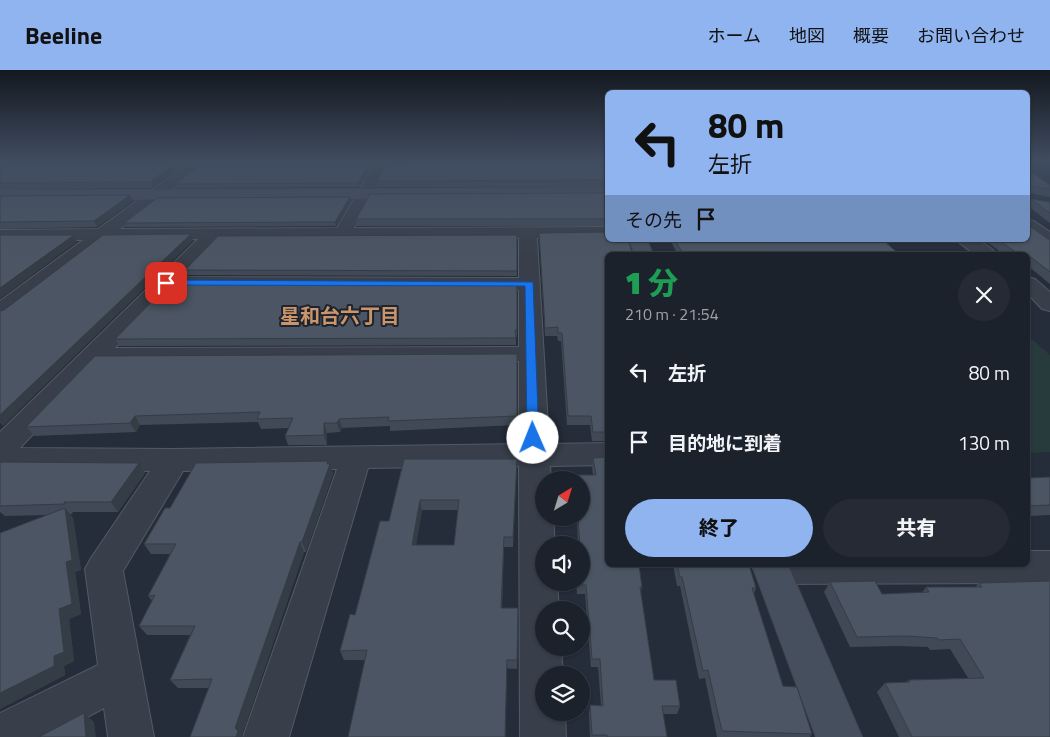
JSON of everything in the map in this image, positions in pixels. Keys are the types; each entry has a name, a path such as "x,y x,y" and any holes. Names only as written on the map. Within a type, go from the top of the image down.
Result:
{"street":[{"path":"0,311 158,192"},
{"path":"0,196 413,192"},
{"path":"342,234 365,194"},
{"path":"1030,226 1050,240"},
{"path":"0,235 528,234 605,232"},
{"path":"0,450 214,234"},
{"path":"528,234 533,454 543,737"},
{"path":"968,242 983,252"},
{"path":"166,283 530,284"},
{"path":"94,356 531,354"},
{"path":"0,459 174,460 605,454"},
{"path":"266,737 356,457"},
{"path":"131,737 104,569 174,460"},
{"path":"839,737 770,567 1050,567"},
{"path":"2,737 121,676"}],"shaded area":[{"path":"1030,338 1050,355 1050,452 1030,453"}],"building":[{"path":"605,193 605,219 356,219 370,194"},
{"path":"130,195 94,221 0,222 0,196"},
{"path":"350,197 335,222 124,223 157,198"},
{"path":"1031,199 1050,202 1050,213"},
{"path":"1030,222 1031,227 1050,239 1050,272 1030,257 1030,252 1016,252 1001,242 1030,242"},
{"path":"605,232 605,242 629,242 632,252 605,252 605,432 593,432 591,416 568,416 562,333 558,333 558,327 545,328 539,233"},
{"path":"191,234 0,415 0,311 4,310 103,235"},
{"path":"0,235 74,235 0,288"},
{"path":"517,235 517,271 185,270 218,236"},
{"path":"676,242 885,242 897,252 682,252"},
{"path":"169,284 517,285 516,338 115,339"},
{"path":"517,354 517,416 388,421 389,417 339,419 337,423 324,423 324,435 285,436 293,418 257,419 260,412 135,416 130,423 26,427 95,356"},
{"path":"605,457 605,567 639,567 642,587 640,587 654,680 676,680 680,706 662,706 667,737 607,737 607,735 592,735 590,705 603,706 600,659 592,659 590,601 587,601 586,591 590,591 590,536 579,536 579,526 590,526 590,475 596,475 593,458"},
{"path":"404,459 517,459 513,537 504,537 501,608 518,608 517,660 507,660 505,737 348,737 367,650 340,651 350,614 355,615 380,521 389,521","holes":["420,500 459,500 454,545 412,545"]},
{"path":"328,461 327,464 330,464 302,542 300,542 235,728 238,731 236,737 190,737 212,679 170,680 195,626 139,626 155,595 148,596 176,544 144,544 165,508 170,508 196,463"},
{"path":"0,462 139,463 111,502 64,502 65,504 0,506"},
{"path":"1050,477 1050,505 1030,506 1030,478"},
{"path":"65,508 72,560 66,562 72,604 59,609 64,652 54,656 54,666 0,693 0,533"},
{"path":"678,567 750,567 756,588 752,588 783,686 797,687 812,734 722,731 708,670 703,671 682,577 680,577"},
{"path":"875,581 882,594 929,592 926,587 982,587 979,583 1050,581 1050,737 912,737 885,683 910,682 909,680 984,678 960,639 939,640 937,638 906,636 857,637 830,582"},
{"path":"84,713 86,737 39,737"}],"district":[{"name":"星和台六丁目","path":"340,315"}],"route":[{"path":"166,283 530,284 533,438"}]}
